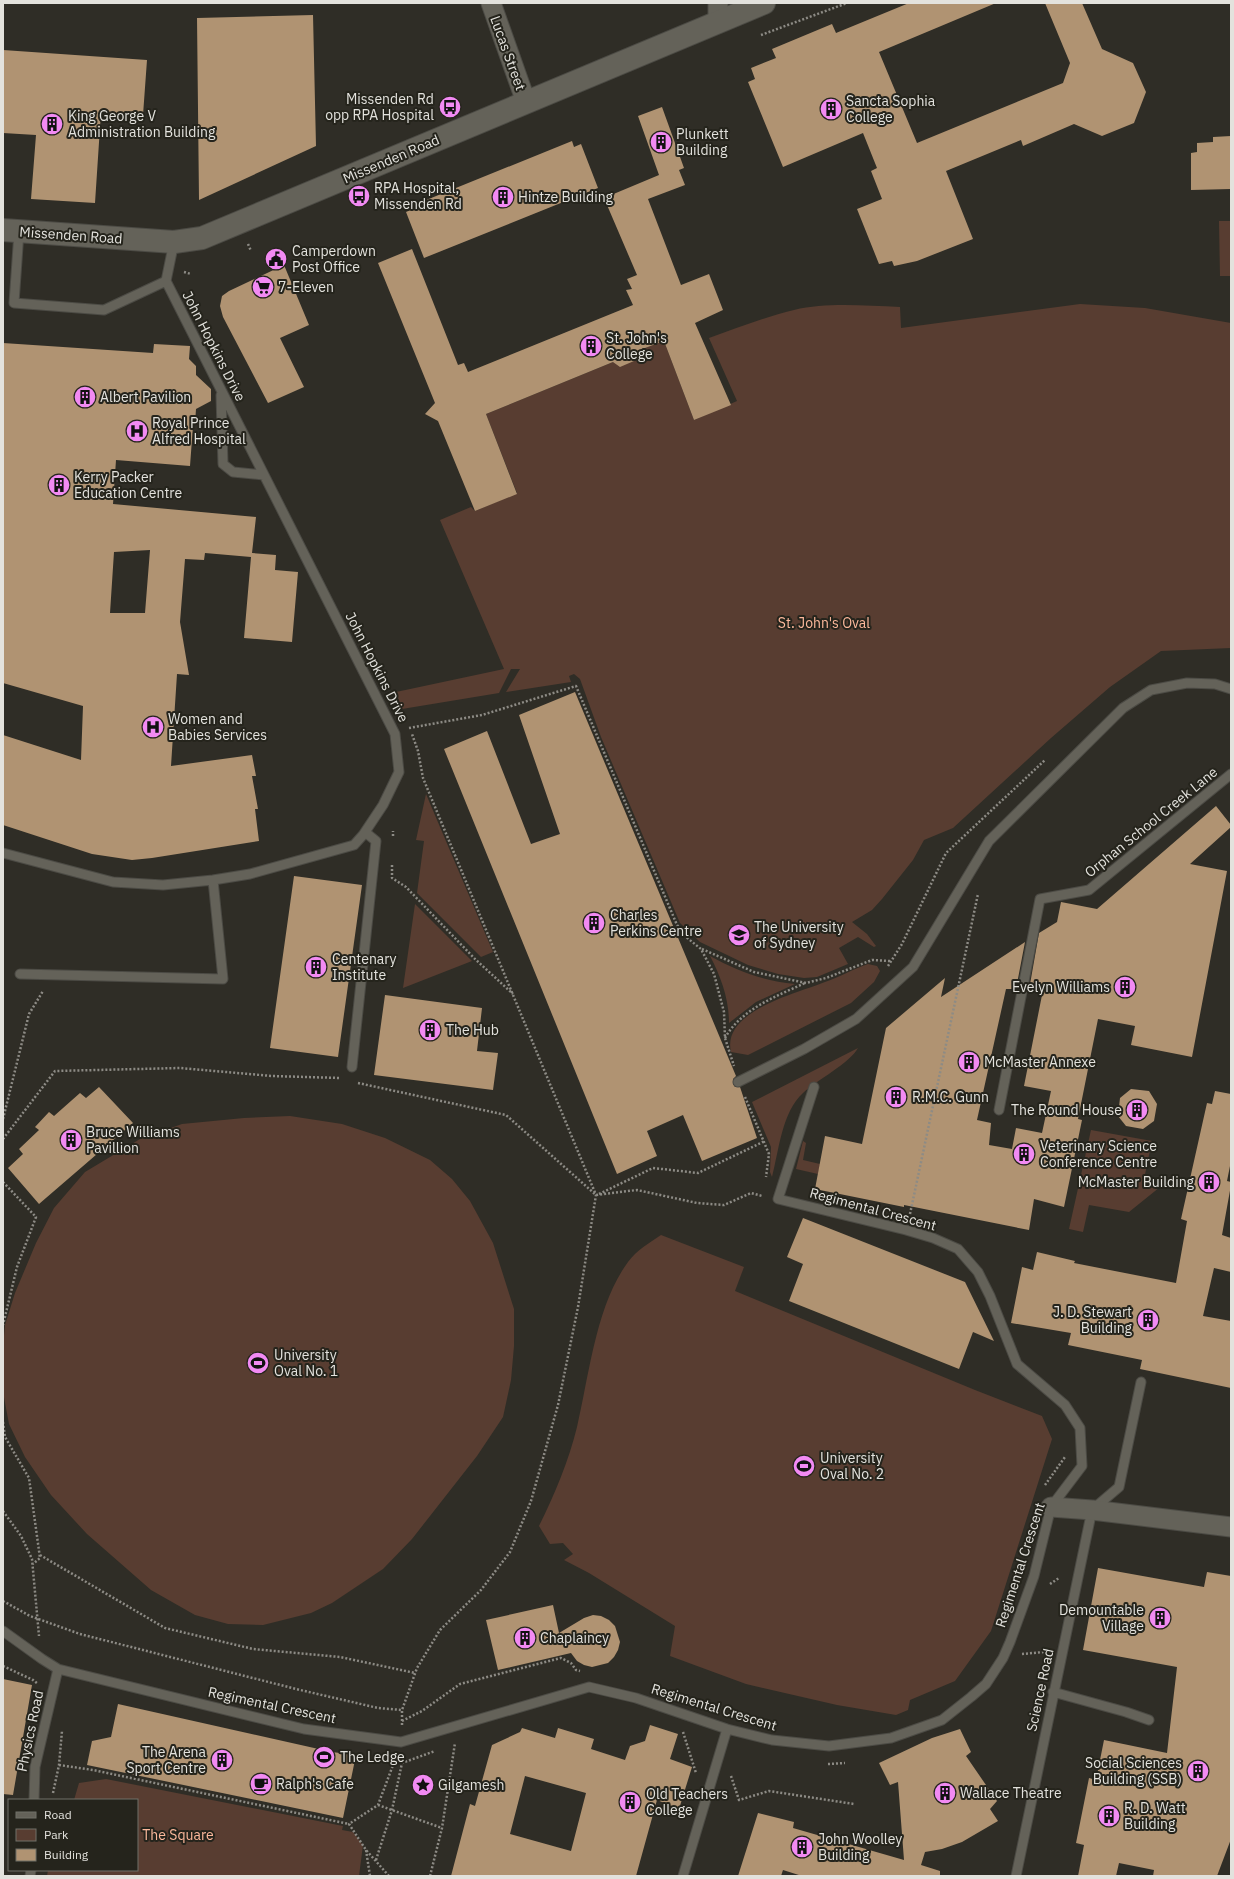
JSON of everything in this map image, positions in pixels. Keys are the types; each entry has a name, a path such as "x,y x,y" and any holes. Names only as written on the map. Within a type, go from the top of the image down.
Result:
{"street":[{"name":"Lucas Street","path":"491,3 526,102"},
{"name":"Missenden Road","path":"11,231 174,242 202,238 526,102 718,13 764,3"},
{"path":"1051,1507 1092,1510 1231,1527"}],"lane":[{"path":"11,231 14,303 104,310 166,281"},
{"name":"John Hopkins Drive","path":"3,853 113,882 163,885 213,880 250,874 354,845 365,832 383,805 398,772 395,734 166,281 174,242"},
{"path":"221,392 223,464 233,472 264,475"},
{"path":"738,1082 804,1049 856,1019 913,967 989,841 1123,708 1151,690 1187,683 1215,684 1231,689"},
{"name":"Orphan School Creek Lane","path":"999,1110 1040,899 1089,890 1231,774"},
{"path":"352,1067 376,841 365,832"},
{"path":"20,974 223,979 213,880"},
{"path":"778,1199 814,1087"},
{"name":"Regimental Crescent","path":"3,1631 58,1669 304,1729 401,1742 589,1688 636,1698 728,1729 772,1740 829,1746 891,1738 942,1720 986,1684 1003,1658 1034,1576 1051,1507 1082,1466 1080,1428 1065,1405 1017,1364 990,1296 978,1272 958,1249 933,1238 906,1230 778,1199"},
{"path":"1092,1510 1119,1487 1141,1382"},
{"name":"Science Road","path":"1016,1876 1092,1510"},
{"name":"Physics Road","path":"34,1799 35,1767 58,1669"},
{"path":"1053,1692 1126,1712 1149,1720"},
{"path":"683,1876 728,1729"}],"path":[{"path":"762,35 847,3"},
{"path":"184,272 191,274"},
{"path":"349,1824 378,1805 401,1742 402,1710 415,1673 440,1630 481,1590 510,1552 532,1501 560,1398 578,1307 596,1195 422,778 418,751 409,728 482,715 576,686 677,926 686,937 701,949 754,972 806,983"},
{"path":"174,720 180,719"},
{"path":"393,831 393,839"},
{"path":"392,863 392,878 406,887 475,959 514,996"},
{"path":"906,1230 979,888"},
{"path":"701,949 714,974 720,994 724,1012 725,1038 738,1082 765,1141 768,1154 766,1198"},
{"path":"725,1038 729,1030 753,1009 772,998 806,983 826,978 872,960 891,961"},
{"path":"3,1119 29,1014 53,976"},
{"path":"3,1139 55,1070 180,1068 272,1076 340,1079"},
{"path":"356,1082 506,1115 596,1195 638,1190 697,1203 724,1205 751,1193 777,1201 778,1199"},
{"path":"596,1195 653,1168 698,1173 765,1141"},
{"path":"3,1182 36,1218 17,1267 3,1325"},
{"path":"3,1422 5,1437 29,1478 40,1555 40,1558 32,1565"},
{"path":"1042,1490 1064,1457 1082,1456"},
{"path":"3,1511 21,1536 32,1558 42,1659"},
{"path":"40,1555 165,1628 253,1649 340,1657 415,1673"},
{"path":"3,1601 38,1618 80,1634 296,1690 378,1708 402,1710"},
{"path":"1019,1654 1044,1652"},
{"path":"402,1721 422,1711 460,1684 504,1671 560,1658 571,1663 576,1670 586,1673"},
{"path":"430,1876 442,1828 458,1726"},
{"path":"51,1799 59,1765 63,1729"},
{"path":"682,1730 699,1780"},
{"path":"449,1746 456,1744"},
{"path":"376,1861 392,1810 402,1763 436,1751"},
{"path":"59,1765 93,1770 349,1824 366,1850 389,1876"},
{"path":"743,1798 768,1791 854,1804"},
{"path":"378,1805 442,1828"},
{"path":"366,1850 370,1876"}],"green space":[{"path":"1219,221 1231,221 1231,276 1220,276"},
{"name":"St. John's Oval","path":"1080,304 1145,308 1231,323 1231,648 1161,651 1110,687 1051,738 953,828 924,840 913,860 882,899 872,910 852,922 867,934 876,946 874,947 858,937 839,948 848,964 817,977 804,978 778,974 748,965 700,942 680,923 601,737 580,679 574,674 569,676 571,682 506,692 520,669 511,669 499,693 402,709 396,692 504,669 440,520 471,507 475,511 517,493 486,414 613,362 634,361 637,351 664,341 694,420 737,401 709,338 794,310 833,305 900,307 901,328"},
{"path":"426,794 493,952 481,957 417,893 424,841 416,840"},
{"path":"415,904 472,961 403,988"},
{"path":"710,956 730,966 762,978 795,984 756,1002 729,1023 728,1005 724,988"},
{"path":"868,964 877,966 880,971 874,982 851,1003 748,1055 731,1052 731,1038 738,1025 749,1015 781,998 831,980"},
{"path":"858,1048 848,1060 803,1093 790,1110 782,1132 772,1177 770,1172 771,1147 752,1102"},
{"name":"University Oval No. 1","path":"290,1116 342,1124 385,1138 430,1160 452,1179 470,1201 493,1243 514,1309 514,1346 511,1380 503,1417 477,1456 412,1539 383,1569 332,1603 311,1613 263,1625 228,1624 195,1615 151,1590 87,1534 51,1495 25,1457 9,1424 3,1392 3,1346 5,1325 15,1293 36,1243 54,1208 85,1172 140,1139 182,1124 244,1118"},
{"path":"1091,1130 1152,1141 1144,1179 1165,1183 1129,1212 1089,1205 1083,1232 1069,1229"},
{"path":"803,1141 806,1143 803,1160 820,1164 818,1174 796,1169"},
{"name":"University Oval No. 2","path":"661,1235 744,1267 735,1291 1042,1416 1052,1439 991,1631 955,1681 910,1700 908,1710 896,1715 837,1705 746,1684 670,1656 675,1626 589,1573 564,1560 573,1554 563,1543 550,1544 539,1526 561,1478 574,1439 595,1342 608,1299 617,1279 628,1262 643,1247"},
{"name":"The Square","path":"106,1779 343,1826 342,1830 353,1832 363,1845 359,1876 47,1876 48,1871 138,1871 138,1799 74,1799 79,1783"}],"building":[{"name":"Sancta Sophia College","path":"909,3 996,3 879,52 917,143 1063,83 1070,63 1045,3 1082,3 1102,49 1133,63 1146,92 1134,123 1102,136 1074,124 1023,146 1021,140 946,171 973,239 917,261 894,266 892,261 879,264 857,209 882,199 871,171 877,168 863,133 783,167 748,82 755,79 751,68 776,58 772,49 832,24 836,33"},
{"path":"313,15 316,146 199,200 197,18"},
{"name":"King George V Administration Building","path":"3,50 147,60 143,115 101,112 95,203 31,199 36,135 3,133"},
{"name":"St. John's College","path":"662,107 684,168 679,170 685,185 648,199 681,285 709,274 723,310 695,323 731,405 694,420 664,341 637,351 634,361 620,367 613,362 486,414 517,494 475,511 438,421 425,414 435,403 378,263 412,249 458,365 464,363 468,372 633,305 626,290 632,289 627,279 637,275 604,198 659,175 638,116"},
{"path":"1231,136 1231,189 1191,190 1191,153 1197,152 1197,143 1213,142 1213,137"},
{"name":"Hintze Building","path":"572,141 574,147 581,144 598,188 424,258 406,212 415,208 414,205"},
{"path":"284,265 309,325 280,338 304,387 268,403 223,317 220,306 222,296 229,291"},
{"path":"3,343 153,353 154,344 190,346 189,359 196,366 196,375 211,389 211,401 196,409 195,424 193,426 190,466 116,460 113,504 256,517 252,553 276,555 275,570 298,572 292,642 244,638 251,557 205,553 204,560 185,559 180,622 189,675 177,674 171,766 252,755 256,776 252,776 258,809 255,809 259,841 132,860 92,854 3,825 3,735 81,760 83,706 3,683","holes":["150,550 145,613 110,613 114,552"]},
{"name":"Charles Perkins Centre","path":"575,692 736,1076 733,1079 733,1084 735,1087 740,1087 757,1138 702,1161 683,1115 647,1131 657,1156 617,1174 444,749 487,731 531,844 560,834 519,715"},
{"path":"1216,806 1231,827 1190,864 1227,871 1192,1057 1131,1045 1135,1026 1098,1019 1078,1119 1082,1120 1064,1207 1034,1199 1029,1230 815,1189 825,1136 862,1144 886,1028 945,978 941,997 1025,942 1016,989 1006,989 977,1120 991,1123 989,1145 1012,1149 1016,1128 1042,1133 1051,1091 1024,1086 1043,990 1029,990 1039,933 1057,922 1061,902 1097,909"},
{"name":"Centenary Institute","path":"294,876 362,885 338,1057 270,1048"},
{"name":"The Hub","path":"385,995 482,1008 477,1051 498,1053 493,1090 374,1075"},
{"name":"Bruce Williams Pavillion","path":"99,1087 133,1123 39,1204 8,1168 23,1154 19,1149 39,1130 35,1127 49,1112 54,1116 80,1093 86,1098"},
{"name":"The Round House","path":"1131,1089 1149,1091 1157,1104 1154,1121 1143,1129 1126,1126 1118,1116 1120,1098"},
{"name":"J. D. Stewart Building","path":"1215,1091 1231,1094 1231,1161 1227,1181 1231,1182 1231,1185 1222,1235 1231,1238 1231,1272 1214,1268 1203,1316 1231,1321 1231,1388 1140,1369 1142,1360 1068,1345 1071,1333 1011,1323 1022,1267 1033,1270 1037,1252 1075,1261 1074,1263 1176,1283 1187,1221 1181,1219 1207,1103 1212,1104"},
{"path":"803,1218 965,1282 994,1341 973,1332 959,1369 789,1301 803,1264 787,1257"},
{"path":"1098,1568 1204,1587 1207,1572 1231,1576 1231,1839 1217,1876 1153,1876 1154,1870 1119,1863 1116,1876 1078,1876 1084,1845 1076,1843 1089,1778 1096,1780 1104,1740 1167,1753 1177,1667 1083,1650"},
{"name":"Chaplaincy","path":"553,1605 559,1633 584,1618 593,1615 601,1616 609,1620 615,1626 620,1642 614,1657 608,1663 592,1667 577,1661 571,1653 498,1670 486,1620"},
{"path":"3,1679 32,1685 13,1795 3,1794"},
{"name":"The Arena Sport Centre","path":"118,1704 332,1752 356,1755 343,1818 87,1765 92,1741 111,1737"},
{"name":"Old Teachers College","path":"650,1725 678,1734 670,1759 692,1767 679,1809 657,1800 636,1876 451,1876 470,1804 475,1806 492,1745 520,1732 522,1728 555,1738 558,1728 594,1739 591,1749 625,1760 630,1746 645,1741","holes":["525,1776 586,1793 571,1851 510,1834"]},
{"path":"960,1729 971,1752 966,1756 997,1801 990,1809 998,1821 962,1842 942,1849 925,1852 921,1865 940,1871 940,1876 802,1876 783,1870 781,1876 738,1876 758,1813 794,1822 793,1828 904,1860 898,1782 890,1785 879,1763 932,1738"}],"place":[{"name":"Missenden Rd opp RPA Hospital","path":"450,107"},
{"name":"Sancta Sophia College","path":"831,109"},
{"name":"King George V Administration Building","path":"52,124"},
{"name":"Plunkett Building","path":"661,142"},
{"name":"RPA Hospital, Missenden Rd","path":"359,196"},
{"name":"Hintze Building","path":"503,197"},
{"name":"Camperdown Post Office","path":"276,259"},
{"name":"7-Eleven","path":"263,287"},
{"name":"St. John's College","path":"591,346"},
{"name":"Albert Pavilion","path":"85,397"},
{"name":"Royal Prince Alfred Hospital","path":"137,431"},
{"name":"Kerry Packer Education Centre","path":"59,485"},
{"name":"Women and Babies Services","path":"153,727"},
{"name":"Charles Perkins Centre","path":"594,923"},
{"name":"The University of Sydney","path":"739,935"},
{"name":"Centenary Institute","path":"316,967"},
{"name":"Evelyn Williams","path":"1125,987"},
{"name":"The Hub","path":"430,1030"},
{"name":"McMaster Annexe","path":"969,1062"},
{"name":"R.M.C. Gunn","path":"896,1097"},
{"name":"The Round House","path":"1137,1110"},
{"name":"Bruce Williams Pavillion","path":"71,1140"},
{"name":"Veterinary Science Conference Centre","path":"1024,1154"},
{"name":"McMaster Building","path":"1209,1182"},
{"name":"J. D. Stewart Building","path":"1148,1320"},
{"name":"University Oval No. 1","path":"258,1363"},
{"name":"University Oval No. 2","path":"804,1466"},
{"name":"Demountable Village","path":"1160,1618"},
{"name":"Chaplaincy","path":"525,1638"},
{"name":"The Ledge","path":"324,1757"},
{"name":"The Arena Sport Centre","path":"222,1760"},
{"name":"Social Sciences Building (SSB)","path":"1198,1771"},
{"name":"Ralph's Cafe","path":"261,1784"},
{"name":"Gilgamesh","path":"423,1785"},
{"name":"Wallace Theatre","path":"945,1793"},
{"name":"Old Teachers College","path":"630,1802"},
{"name":"R. D. Watt Building","path":"1109,1816"},
{"name":"John Woolley Building","path":"802,1847"}]}
